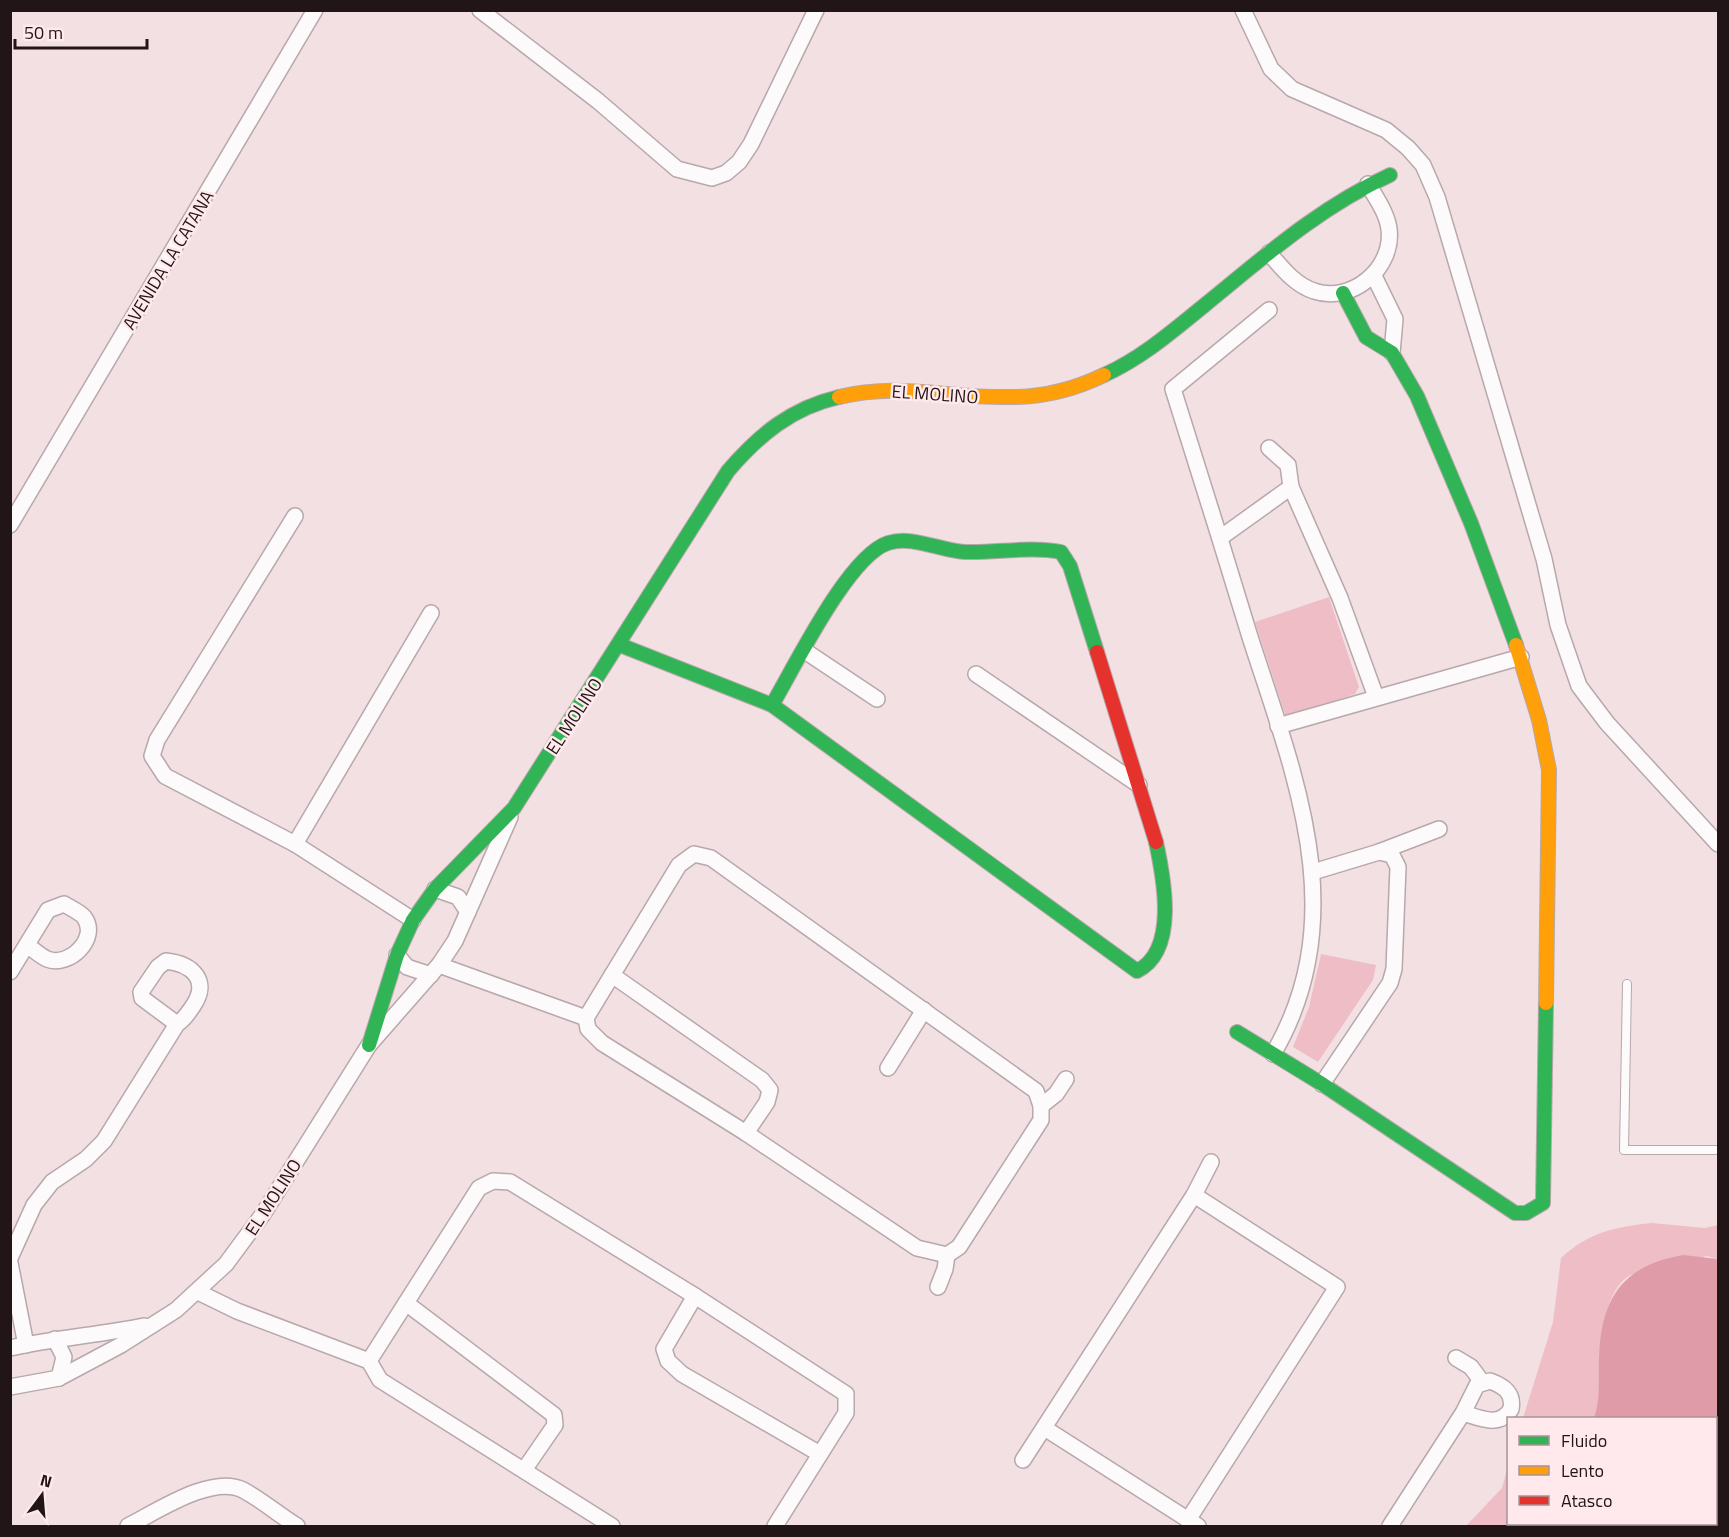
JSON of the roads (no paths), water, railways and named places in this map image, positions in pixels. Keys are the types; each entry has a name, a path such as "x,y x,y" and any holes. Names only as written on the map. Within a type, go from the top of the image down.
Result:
{"street":[{"name":"AVENIDA LA CATANA","path":"10,525 16,506 315,10"},
{"path":"480,10 597,101 677,170 712,178 726,173 739,162 751,144 816,10"},
{"path":"1243,10 1271,69 1292,88 1386,130 1408,148 1423,165 1437,197 1544,560 1558,625 1580,686 1607,723 1719,844"},
{"name":"EL MOLINO","path":"10,1387 59,1378 121,1345 198,1292 226,1264 264,1215 369,1045 435,970 468,912 514,808 620,645 728,471 752,444 781,421 831,399 877,390 904,389 1004,398 1052,394 1110,375 1160,342 1269,253 1368,183 1390,175"},
{"path":"1269,253 1301,285 1324,294 1342,293 1374,276 1385,259 1389,229 1384,213 1368,183"},
{"path":"1374,276 1395,320 1392,353"},
{"path":"1237,1032 1322,1084 1515,1213 1526,1213 1543,1203 1549,770 1539,720 1521,657 1471,523 1417,396 1392,353 1366,337 1342,293"},
{"path":"1269,310 1173,389 1301,797 1313,872 1313,913 1304,972 1286,1028 1273,1054"},
{"path":"1269,448 1288,465 1291,487 1340,598 1376,698"},
{"path":"1220,538 1291,487"},
{"path":"295,516 157,740 152,756 165,776 263,830 295,844 413,920"},
{"path":"620,645 772,705 1137,971 1146,969 1157,952 1164,893 1155,837 1070,566 1061,552 1045,548 965,552 905,541 876,547 855,568 772,705"},
{"path":"295,844 431,613"},
{"path":"805,651 877,699"},
{"path":"1278,726 1521,657"},
{"path":"976,674 1139,785"},
{"name":"EL MOLINO","path":"369,1045 397,955 413,920 435,889 514,808"},
{"path":"1313,872 1379,852 1439,829"},
{"path":"1322,1084 1390,983 1394,969 1398,867 1392,855 1379,852"},
{"path":"694,854 711,858 1036,1091 1041,1106 1041,1120 959,1247 946,1255 918,1248 747,1133 602,1043 588,1029 586,1018 679,865 694,854"},
{"path":"435,889 458,897 468,912"},
{"path":"10,972 27,945"},
{"path":"397,955 408,968 435,970 586,1018"},
{"path":"612,975 762,1080 770,1090 767,1102 747,1133"},
{"path":"888,1068 924,1010"},
{"path":"10,1258 34,1205 52,1182 86,1159 104,1141 177,1024"},
{"path":"1041,1106 1056,1094 1066,1079"},
{"path":"1023,1460 1046,1429 1194,1195 1211,1162"},
{"path":"369,1361 479,1188 493,1181 510,1182 695,1296 846,1394 846,1413 775,1527"},
{"path":"1046,1429 1193,1523 1337,1287 1194,1195"},
{"path":"938,1287 945,1269 946,1255"},
{"path":"10,1263 26,1345"},
{"path":"198,1292 237,1311 369,1361 380,1380 612,1527"},
{"path":"695,1296 664,1349 668,1361 682,1374 820,1454"},
{"path":"406,1303 554,1415 555,1425 524,1470"},
{"name":"EL MOLINO","path":"10,1348 150,1325"},
{"path":"55,1339 64,1357 59,1378"},
{"path":"1456,1358 1471,1367 1482,1382"},
{"path":"1390,1527 1463,1413 1474,1389 1482,1382 1490,1381 1508,1392 1512,1403 1508,1414 1494,1421 1463,1413"},
{"path":"128,1527 197,1492 225,1485 242,1489 297,1527"}],"lane":[{"path":"1627,984 1624,1150 1719,1150"}]}
